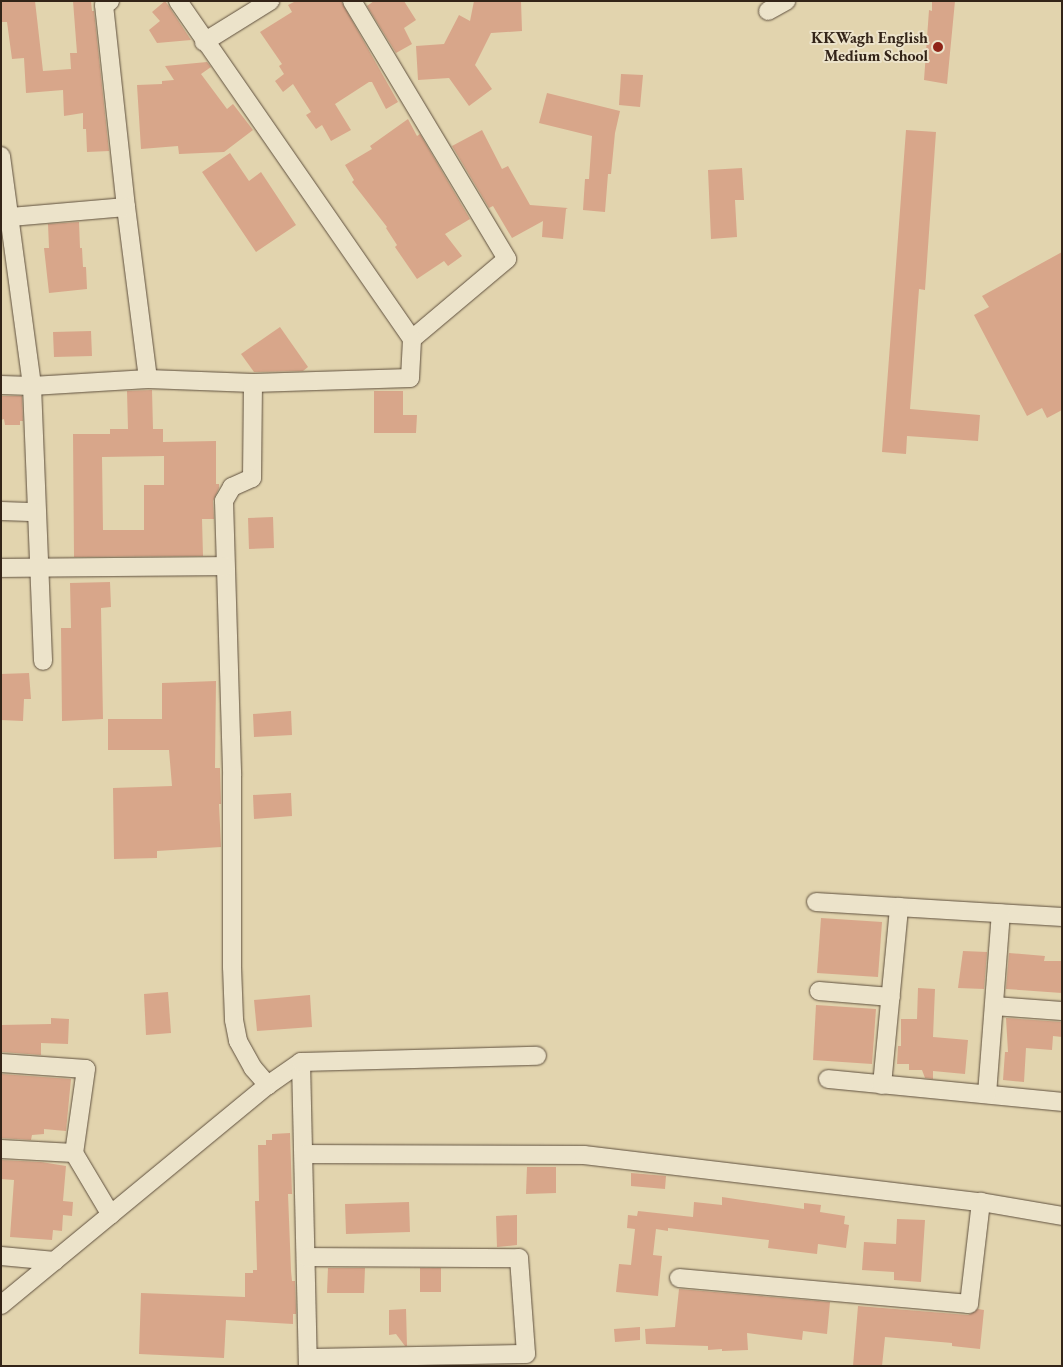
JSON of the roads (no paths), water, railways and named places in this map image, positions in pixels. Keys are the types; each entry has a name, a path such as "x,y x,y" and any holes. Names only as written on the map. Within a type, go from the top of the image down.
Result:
{"street":[{"path":"110,1 104,5 126,207 148,379"},
{"path":"1,385 32,386 148,379 253,383 410,378 412,339 204,42 178,1"},
{"path":"204,42 270,1"},
{"path":"352,1 507,258 412,339"},
{"path":"768,11 786,1"},
{"path":"1,156 11,217 32,386 43,661"},
{"path":"11,217 126,207"},
{"path":"253,383 252,478 232,487 224,501 232,776 234,1020 238,1041 253,1068 268,1085"},
{"path":"1,512 37,512"},
{"path":"1,568 226,566"},
{"path":"816,902 1062,917"},
{"path":"882,1085 899,907"},
{"path":"987,1094 1002,914"},
{"path":"819,991 890,997"},
{"path":"994,1006 1062,1011"},
{"path":"1,1304 268,1085 301,1062 537,1056"},
{"path":"301,1062 308,1362 526,1354 519,1258 306,1257"},
{"path":"1,1063 86,1069 74,1153 111,1214"},
{"path":"828,1079 1062,1102"},
{"path":"1,1149 74,1153"},
{"path":"304,1154 584,1156 981,1202 1062,1216"},
{"path":"679,1278 969,1304 981,1202"},
{"path":"1,1256 55,1261"}],"place":[{"name":"KKWagh English Medium School","path":"938,47"}]}
